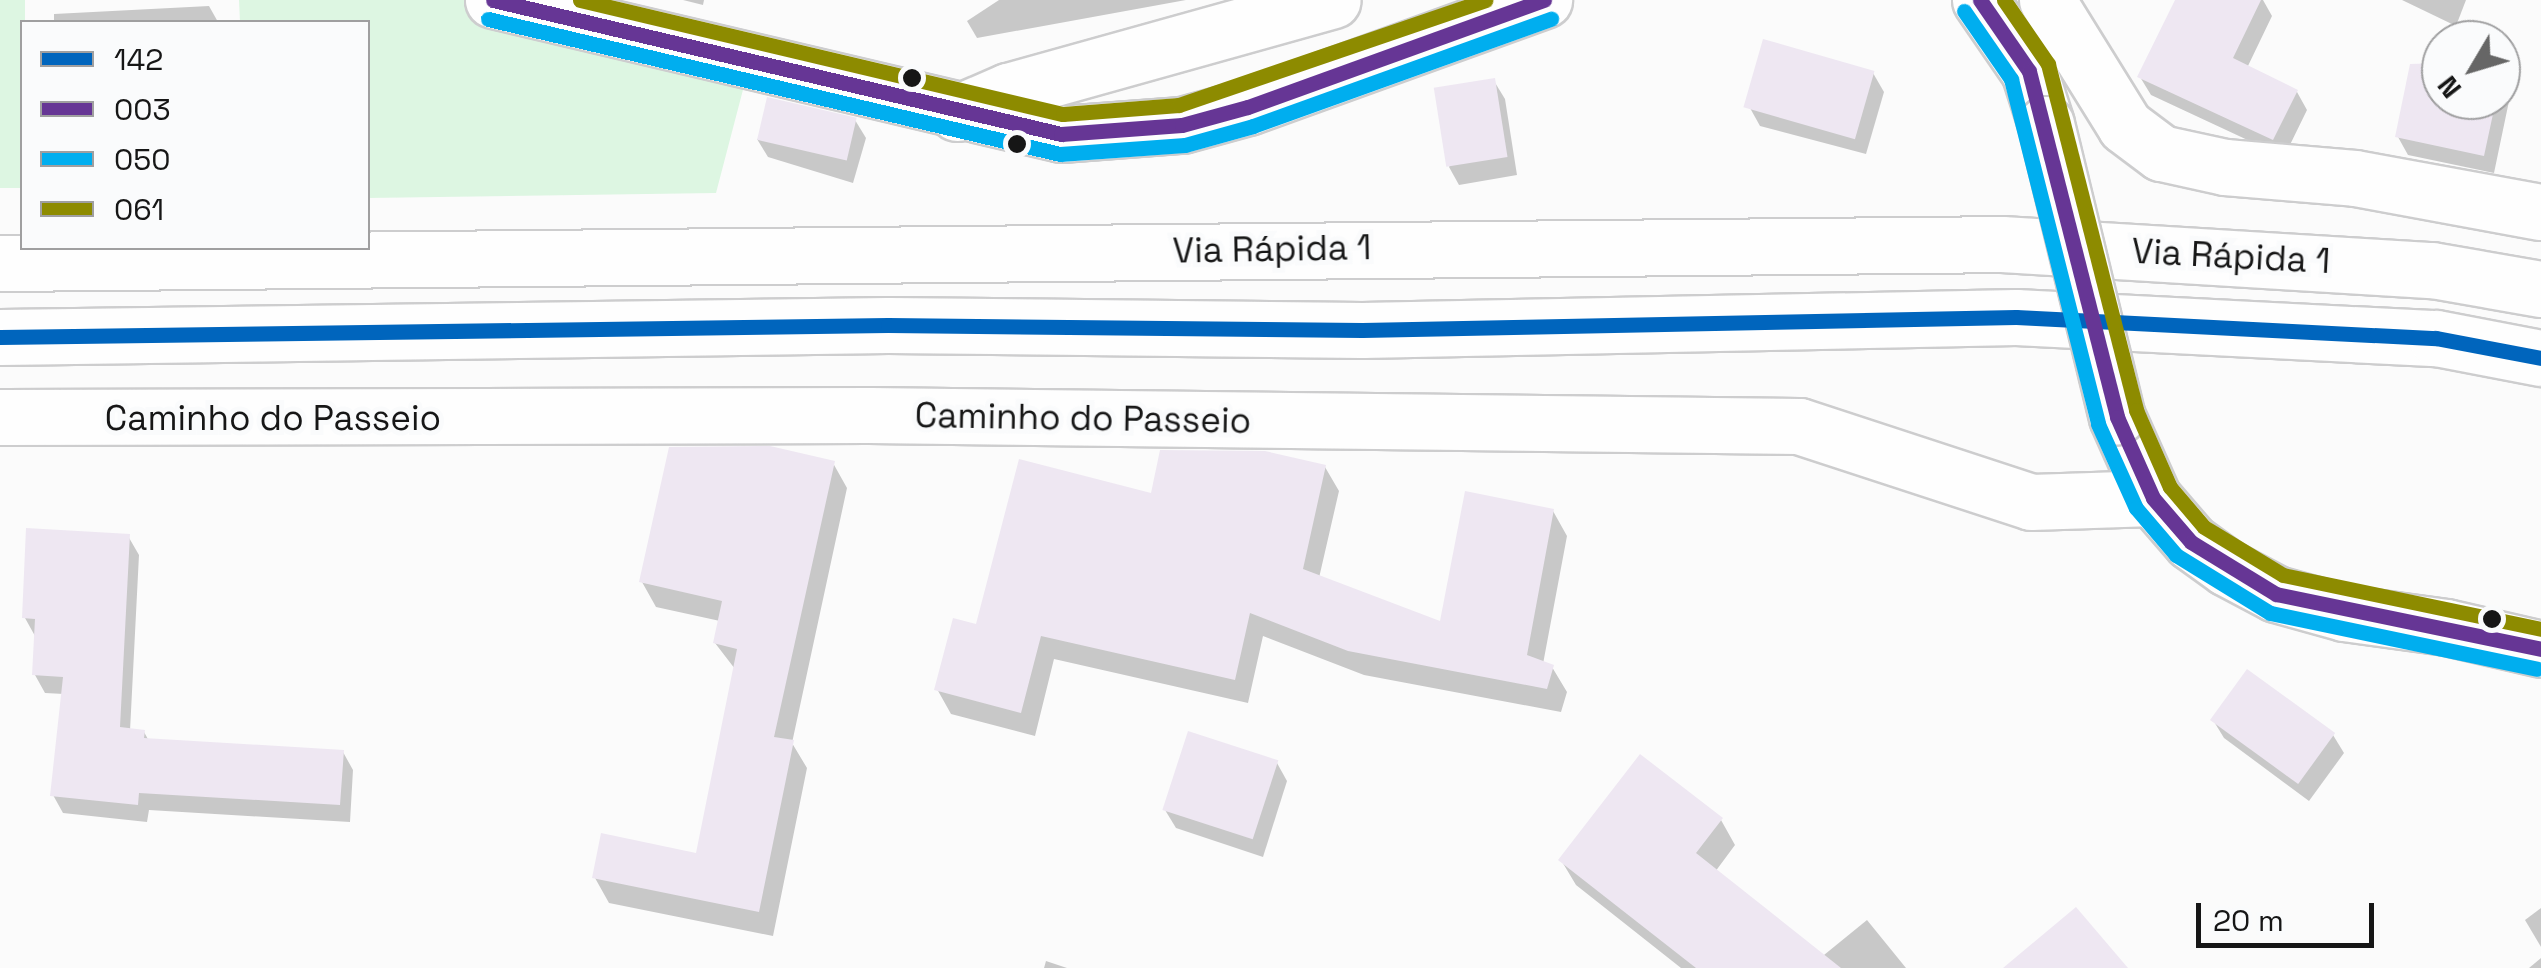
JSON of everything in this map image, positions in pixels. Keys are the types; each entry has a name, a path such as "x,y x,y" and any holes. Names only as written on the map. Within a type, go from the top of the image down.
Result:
{"main road":[{"path":"493,0 750,63 891,89 957,113 1060,134 1182,125 1544,0"},
{"path":"957,113 1008,91 1333,0"},
{"path":"1980,0 2030,71 2117,417 2153,498 2191,542 2276,594 2541,649"},
{"path":"2047,0 2125,126 2161,153 2225,167 2355,178 2541,212"},
{"name":"Via Rápida 1","path":"0,263 2002,244 2432,270 2541,289"},
{"name":"Via Rápida 1","path":"0,337 888,325 1362,330 2016,318 2436,338 2541,358"},
{"name":"Caminho do Passeio","path":"0,416 869,415 1799,426 2030,502 2153,498"}],"green space":[{"path":"0,0 25,0 25,20 20,20 20,188 0,188"},
{"path":"239,0 493,0 750,63 716,193 370,198 370,20 240,20"}],"building":[{"path":"2175,0 2261,0 2233,58 2298,90 2273,140 2137,77"},
{"path":"1763,39 1875,71 1855,139 1743,107"},
{"path":"2410,64 2421,64 2421,120 2492,120 2484,156 2395,137"},
{"path":"1495,78 1508,157 1446,167 1434,88"},
{"path":"767,97 857,118 847,161 757,140"},
{"path":"770,446 835,461 774,737 794,740 759,912 592,878 601,833 696,853 737,649 713,643 722,601 639,582 669,447"},
{"path":"1160,450 1265,451 1326,465 1303,569 1440,621 1465,491 1554,509 1527,655 1554,665 1547,689 1348,651 1250,613 1235,680 1041,636 1021,713 934,690 953,618 976,624 1019,459 1151,493"},
{"path":"26,528 130,534 120,727 145,730 144,738 344,750 340,805 139,793 138,805 50,796 63,677 32,675 35,619 22,618"},
{"path":"2247,669 2335,733 2298,784 2210,720"},
{"path":"1188,731 1278,760 1253,839 1162,810"},
{"path":"1640,754 1723,818 1696,853 1841,968 1696,968 1558,860"},
{"path":"2076,907 2128,968 2003,968"}],"transit line":[{"name":"003","path":"493,0 1061,134 1182,125 1248,107 1544,0"},
{"name":"061","path":"580,0 1063,114 1179,105 1485,0"},
{"name":"003","path":"1980,0 2029,71 2117,417 2153,498 2191,542 2276,594 2541,649"},
{"name":"061","path":"2004,0 2048,64 2136,410 2170,487 2204,527 2283,575 2541,629"},
{"name":"050","path":"1964,11 2011,79 2098,424 2136,508 2176,555 2270,613 2537,669"},
{"name":"050","path":"488,19 1060,154 1185,145 1253,126 1551,19"},
{"name":"142","path":"0,337 888,325 1362,330 2016,317 2436,338 2541,358"}]}
